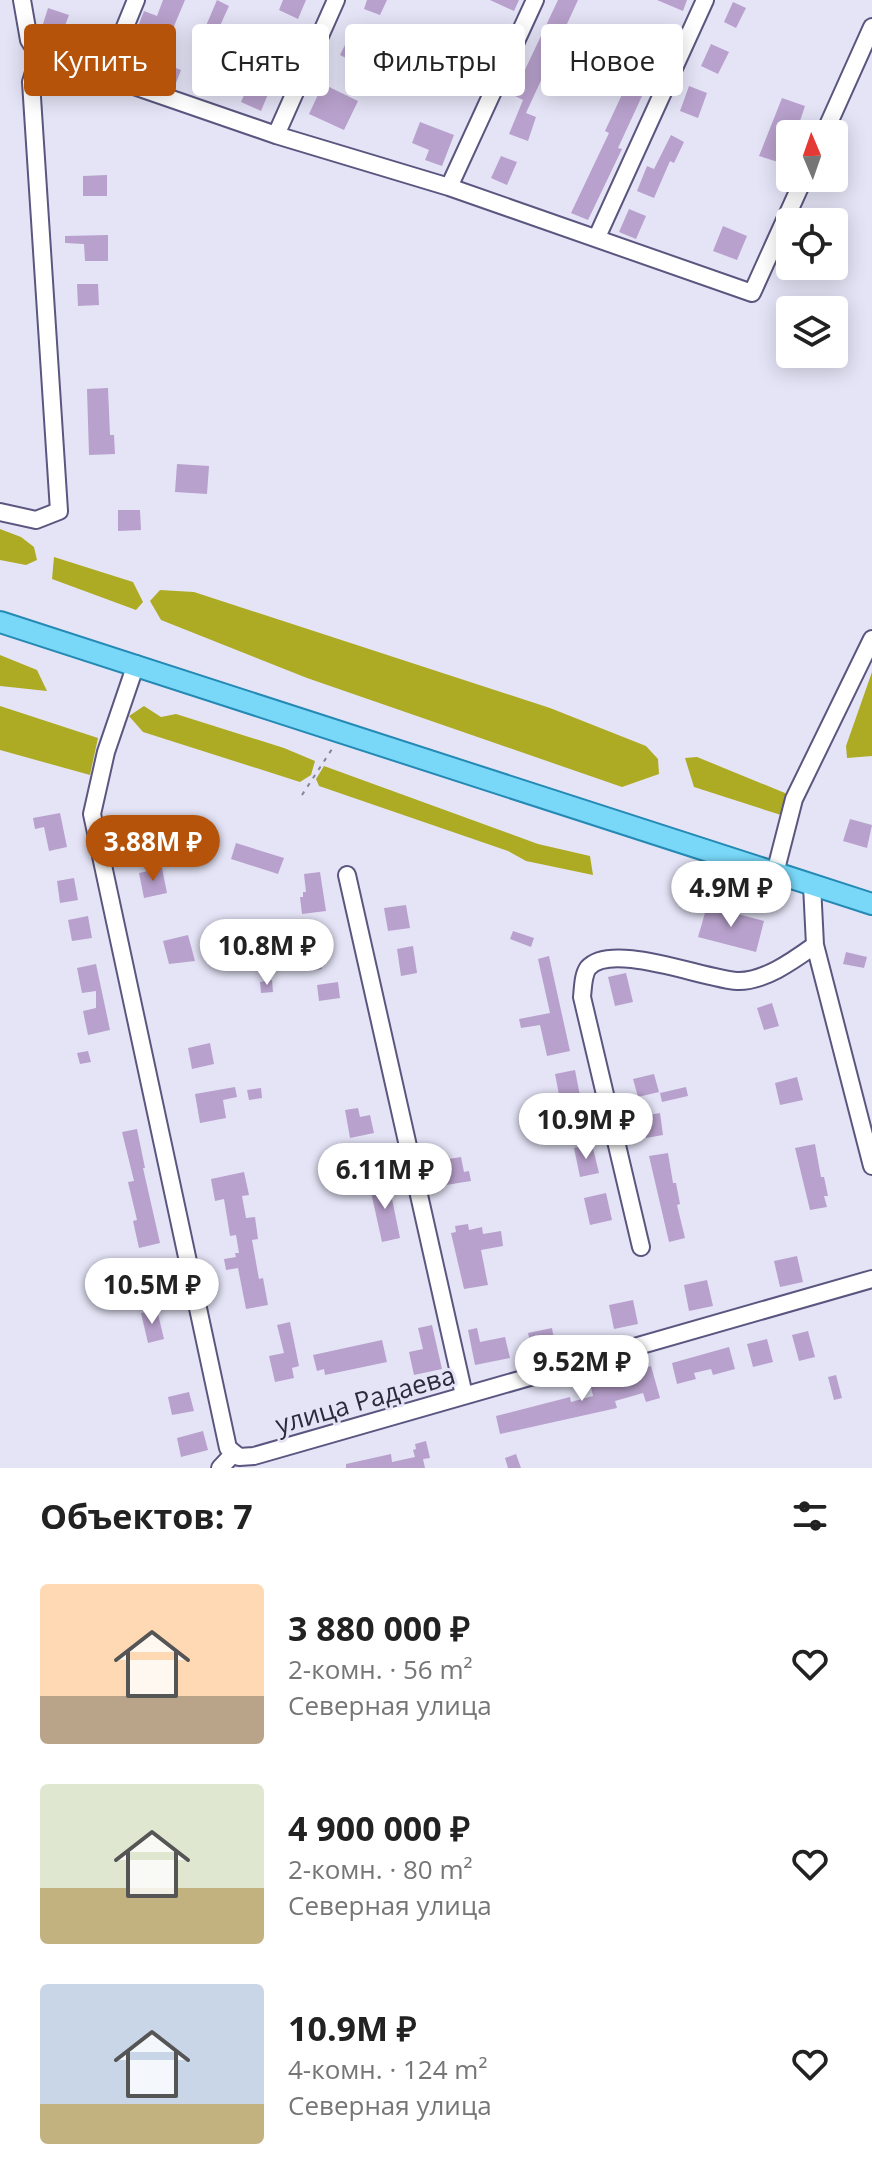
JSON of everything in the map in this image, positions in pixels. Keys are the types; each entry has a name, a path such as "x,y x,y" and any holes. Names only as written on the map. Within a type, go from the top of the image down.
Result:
{"main road":[{"path":"0,622 872,904"}],"street":[{"path":"22,0 26,24"},
{"path":"126,24 136,0"},
{"path":"276,135 336,0"},
{"path":"449,187 535,0"},
{"path":"597,237 705,0"},
{"path":"830,120 872,27"},
{"path":"0,512 36,520 59,511 32,96"},
{"path":"163,96 276,135 449,187 752,293 798,192"},
{"path":"775,873 794,799 872,639"},
{"path":"136,664 106,752 92,814 228,1448 237,1455 220,1468"},
{"path":"347,875 464,1395"},
{"path":"812,885 815,945 872,1166"},
{"path":"641,1247 582,997 585,971 596,960 620,957 739,981 791,962 815,945"},
{"name":"улица Радаева","path":"237,1455 254,1456 872,1279"}],"path":[{"path":"302,795 343,732"}],"shaded area":[{"path":"0,529 21,537 34,547 37,560 26,565 0,560"},
{"path":"54,557 133,582 143,602 136,610 52,579"},
{"path":"160,590 194,592 550,708 646,746 658,759 659,774 622,787 307,678 161,620 150,601"},
{"path":"0,655 37,670 47,691 0,686"},
{"path":"872,672 872,756 847,758 846,746"},
{"path":"0,706 98,738 90,775 0,750"},
{"path":"144,706 161,717 176,714 284,748 315,761 311,775 300,782 143,732 129,716"},
{"path":"697,757 785,793 790,801 781,815 694,787 685,758"},
{"path":"324,766 538,844 590,856 593,875 526,861 508,851 319,786 316,779"}],"building":[{"path":"163,0 185,0 175,24 139,24 144,11 157,16"},
{"path":"217,0 229,6 221,24 207,24"},
{"path":"283,0 306,0 298,19 279,10"},
{"path":"367,0 387,0 380,15 364,9"},
{"path":"490,0 519,0 514,11"},
{"path":"558,0 578,0 567,24 547,24"},
{"path":"657,0 687,0 683,11"},
{"path":"733,2 746,8 736,28 724,22"},
{"path":"48,8 69,15 66,24 43,24"},
{"path":"541,36 541,80 526,113 536,117 528,141 509,134 523,100 515,96 525,96 525,70"},
{"path":"711,44 729,52 718,74 701,66"},
{"path":"689,86 707,93 698,118 680,111"},
{"path":"329,87 358,101 344,130 309,114 317,96 329,96"},
{"path":"244,96 267,96 261,111 241,102"},
{"path":"621,96 642,96 618,148 622,149 588,220 571,213 609,133 605,131"},
{"path":"782,98 805,106 800,120 776,120 776,161 759,156"},
{"path":"420,122 454,135 442,166 425,160 429,150 412,143"},
{"path":"671,135 684,142 674,163 670,161 654,198 637,191 647,166 654,169"},
{"path":"501,156 517,162 507,185 491,178"},
{"path":"107,175 107,196 83,196 83,176"},
{"path":"629,209 646,216 636,239 619,232"},
{"path":"723,226 747,236 737,260 713,251"},
{"path":"108,235 108,261 85,261 84,244 65,243 65,236"},
{"path":"77,284 98,284 99,305 78,306"},
{"path":"108,388 110,435 114,435 115,454 89,455 87,389"},
{"path":"177,464 209,466 207,494 175,492"},
{"path":"118,510 140,510 141,530 118,531"},
{"path":"60,813 67,847 49,851 44,827 35,829 33,818"},
{"path":"850,819 872,825 867,848 843,841"},
{"path":"236,843 284,858 278,874 231,859"},
{"path":"162,868 167,893 144,898 139,873"},
{"path":"320,872 326,911 302,914 300,897 306,892 304,874"},
{"path":"74,878 78,900 60,903 57,881"},
{"path":"406,905 410,928 388,931 384,908"},
{"path":"707,906 764,921 756,952 698,937"},
{"path":"88,916 92,938 72,941 68,920"},
{"path":"329,931 332,955 320,957 322,969 310,971 304,935"},
{"path":"513,931 534,938 531,947 510,939"},
{"path":"188,935 195,961 169,964 163,941"},
{"path":"413,946 417,973 401,976 397,949"},
{"path":"846,952 867,957 864,968 843,964"},
{"path":"549,956 570,1051 547,1056 540,1025 521,1028 519,1019 550,1013 538,959"},
{"path":"96,964 110,1030 88,1035 83,1011 96,1008 96,991 82,993 77,968"},
{"path":"626,973 633,1002 615,1006 608,977"},
{"path":"272,980 273,992 261,993 260,982"},
{"path":"338,982 340,998 319,1001 317,985"},
{"path":"772,1003 779,1026 764,1030 757,1008"},
{"path":"210,1043 214,1064 192,1069 188,1048"},
{"path":"88,1051 91,1062 80,1064 77,1053"},
{"path":"575,1070 581,1101 561,1105 555,1074"},
{"path":"654,1074 659,1092 638,1097 633,1079"},
{"path":"797,1077 803,1100 780,1105 775,1083"},
{"path":"235,1087 237,1097 223,1100 226,1118 200,1123 195,1094"},
{"path":"686,1087 688,1096 662,1102 660,1093"},
{"path":"261,1088 262,1098 249,1100 247,1090"},
{"path":"358,1108 360,1117 370,1115 374,1133 350,1138 345,1110"},
{"path":"660,1113 663,1135 646,1138 642,1116"},
{"path":"137,1129 160,1243 139,1248 133,1221 137,1220 128,1182 134,1181 122,1132"},
{"path":"592,1144 599,1173 580,1177 574,1148"},
{"path":"815,1144 828,1196 824,1196 827,1207 810,1210 795,1148"},
{"path":"668,1153 685,1238 669,1242 649,1156"},
{"path":"461,1157 464,1172 469,1171 471,1181 440,1186 436,1161"},
{"path":"244,1172 249,1195 242,1196 246,1218 255,1217 258,1239 252,1240 259,1279 263,1278 268,1305 246,1309 238,1268 226,1270 224,1259 236,1257 235,1253 239,1253 236,1235 230,1236 224,1199 215,1201 211,1179"},
{"path":"380,1180 382,1186 389,1184 400,1238 382,1242 369,1183"},
{"path":"606,1193 612,1220 590,1225 584,1198"},
{"path":"468,1224 469,1230 482,1227 483,1234 501,1231 503,1246 481,1250 488,1285 464,1289 451,1233 456,1232 455,1226"},
{"path":"797,1256 803,1282 780,1287 774,1261"},
{"path":"707,1280 713,1306 689,1311 684,1285"},
{"path":"633,1300 638,1324 614,1329 609,1305"},
{"path":"157,1310 164,1339 148,1343 141,1313"},
{"path":"290,1322 299,1366 292,1368 294,1378 275,1382 269,1356 284,1353 277,1325"},
{"path":"432,1325 442,1369 414,1375 409,1352 423,1349 418,1328"},
{"path":"477,1328 480,1342 505,1337 510,1358 475,1365 468,1330"},
{"path":"552,1328 555,1345 545,1347 546,1352 533,1354 528,1333"},
{"path":"808,1331 815,1357 799,1361 792,1335"},
{"path":"767,1339 773,1362 753,1367 747,1344"},
{"path":"382,1340 387,1362 325,1375 324,1369 317,1371 313,1355"},
{"path":"729,1347 735,1369 713,1375 711,1369 694,1373 696,1379 677,1384 672,1363"},
{"path":"651,1366 660,1398 646,1402 643,1393 615,1401 617,1408 500,1434 496,1416 570,1397 571,1402 593,1396 591,1387 633,1378 631,1372"},
{"path":"836,1375 842,1398 834,1400 828,1377"},
{"path":"189,1392 194,1411 172,1415 168,1397"},
{"path":"203,1431 208,1450 181,1457 177,1438"},
{"path":"426,1441 430,1458 423,1459 425,1468 346,1468 346,1464 391,1454 392,1462 415,1457 415,1444"},
{"path":"516,1454 521,1468 508,1468 505,1458"}]}
